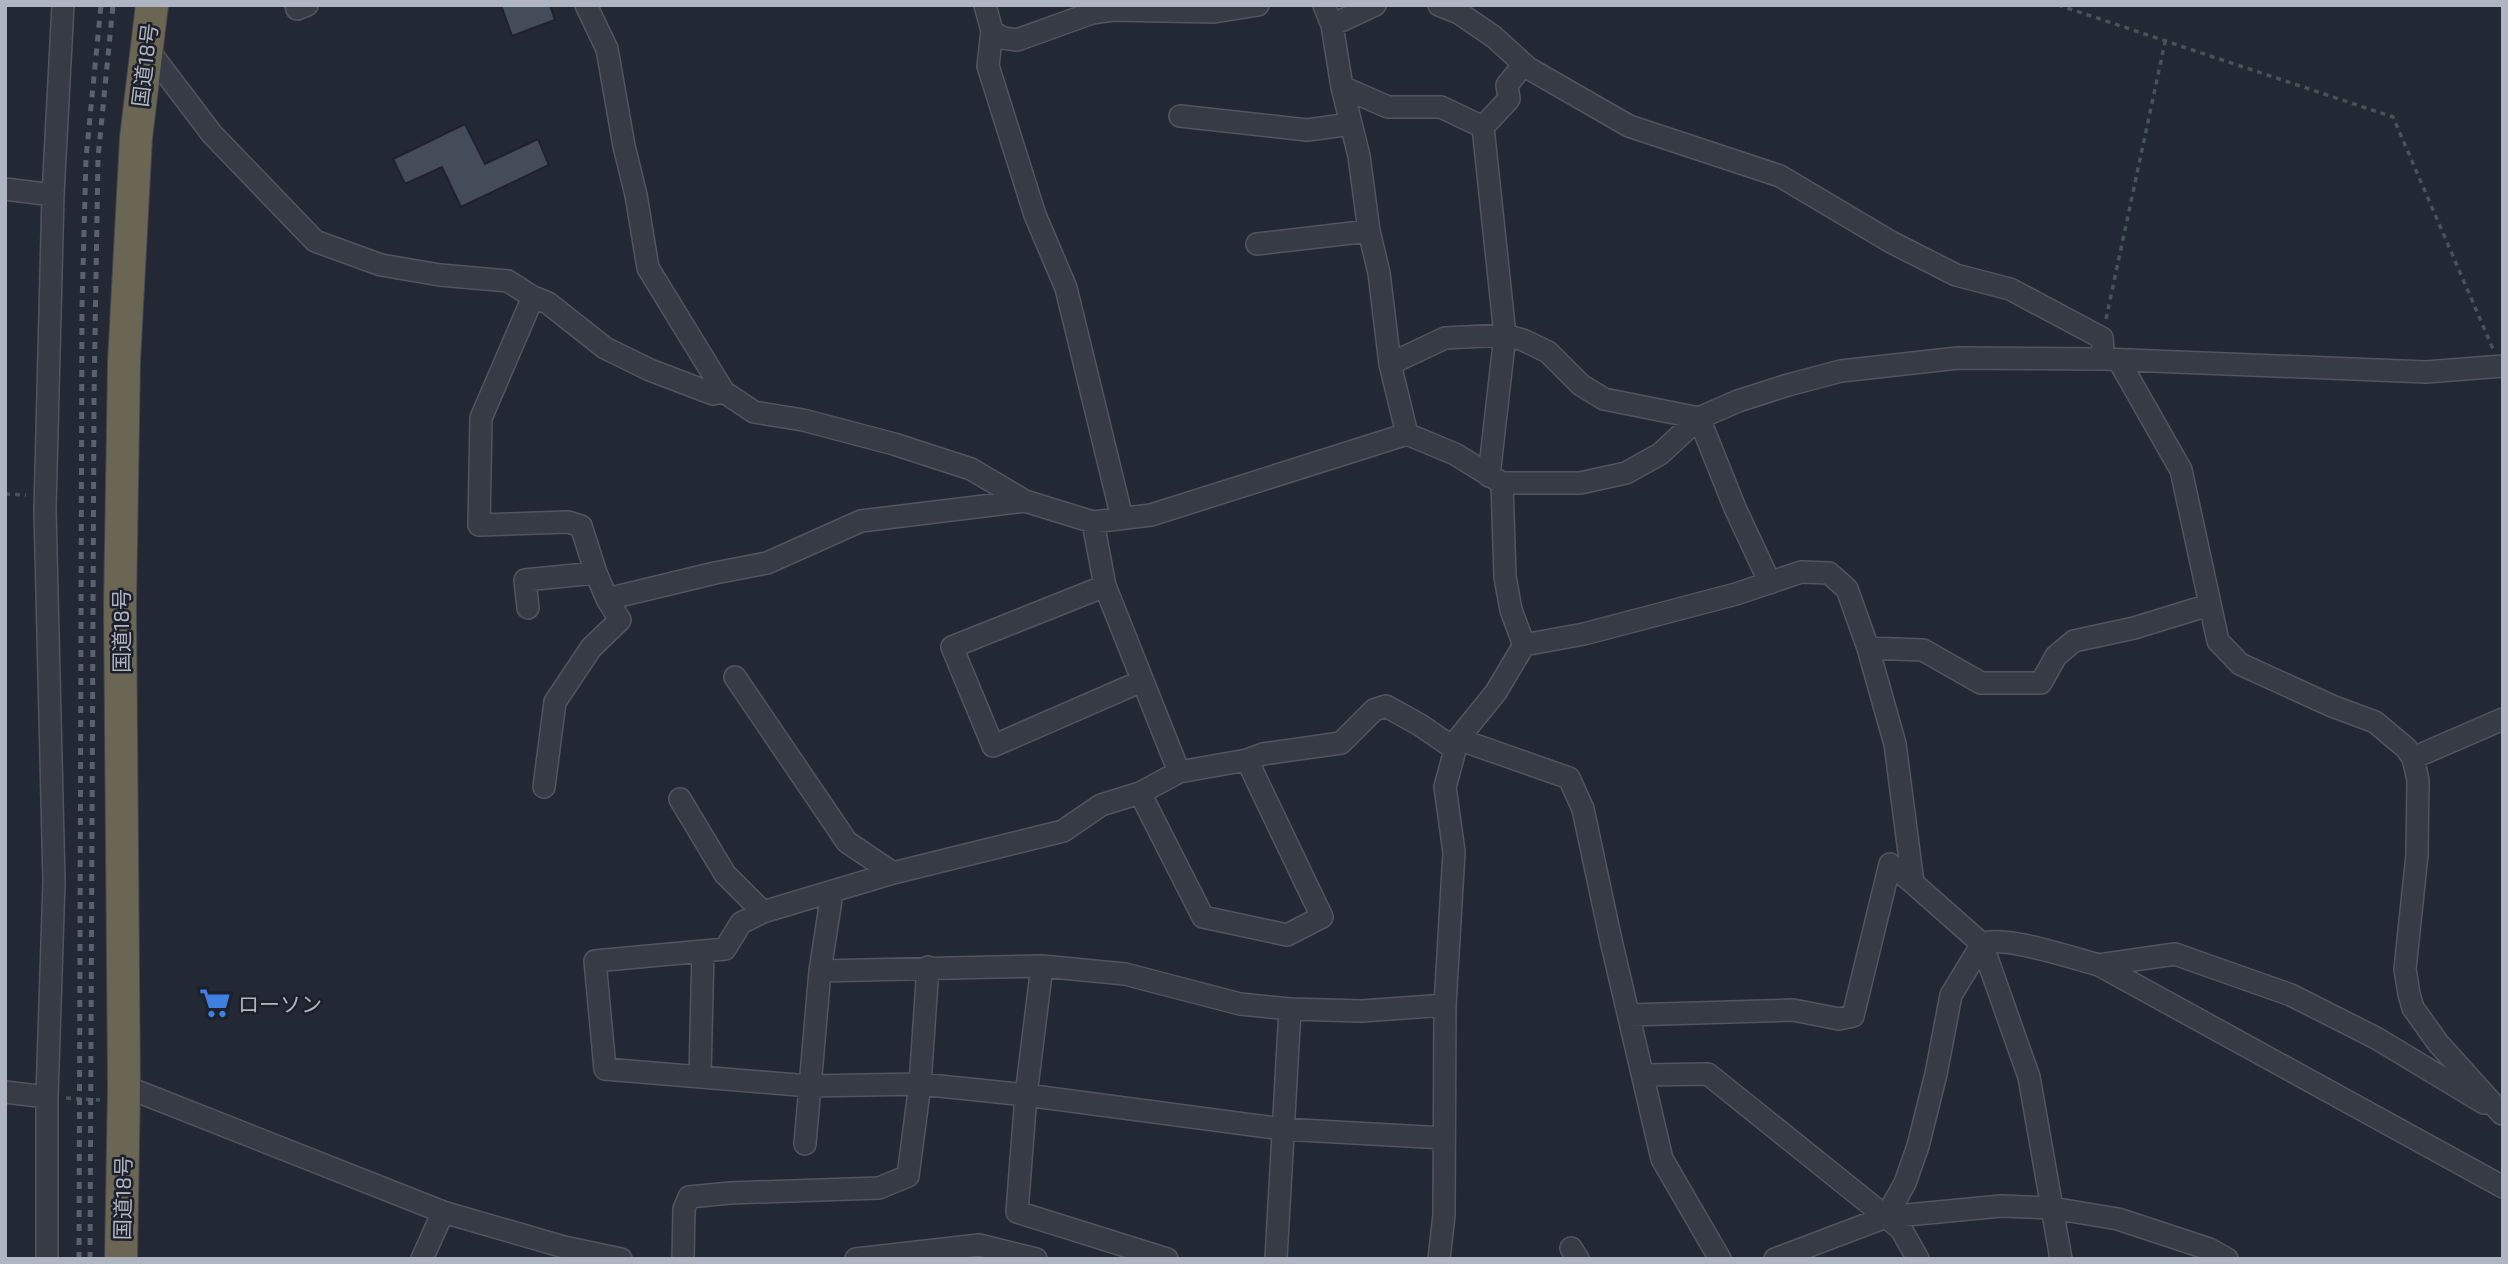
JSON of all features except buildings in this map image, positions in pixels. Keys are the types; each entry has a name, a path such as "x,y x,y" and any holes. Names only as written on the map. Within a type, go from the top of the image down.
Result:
{"highway":[{"name":"国道18号","path":"121,1259 124,1094 120,620 124,362 136,138 152,5"}],"street":[{"path":"47,1259 47,1097 54,882 45,510 53,195 62,5"},
{"path":"296,5 297,9 307,5"},
{"path":"586,5 607,49 648,268 724,393 754,412 803,420 894,444 971,470 1025,501 1093,522 1151,515 1407,434 1455,454 1496,479 1580,483 1626,473 1660,454 1699,418 1776,389 1841,372 1958,359 2108,353 2426,372 2502,367"},
{"path":"985,5 992,32 988,66 1035,215 1066,288 1122,518"},
{"path":"992,32 1003,38 1017,40 1092,13 1113,10 1214,12 1258,5"},
{"path":"1375,5 1328,15 1367,201 1369,231 1379,273 1390,364 1407,434"},
{"path":"1449,9 1494,37 1524,64 1629,126 1780,176 1891,242 1956,275 2010,289 2108,353 2180,470 2218,641 2240,664 2332,706 2375,722 2406,748 2413,758 2418,780 2417,855 2405,969 2409,994 2413,1008 2438,1043 2502,1114"},
{"path":"146,47 212,134 314,242 381,265 440,275 508,281 548,303 605,348 713,394 724,393"},
{"path":"1524,64 1507,85 1509,99 1483,127 1505,335 1496,479 1505,577 1511,610 1524,645"},
{"path":"1342,87 1388,107 1441,107 1483,127"},
{"path":"1180,116 1307,130 1351,124"},
{"path":"5,189 53,195"},
{"path":"1257,244 1369,231"},
{"path":"533,297 481,418 479,525 568,522 581,526 596,573 620,620 591,648 555,702 544,787"},
{"path":"1390,364 1445,338 1505,335 1548,352 1581,385 1604,399 1699,418"},
{"path":"1699,418 1735,508 1770,583"},
{"path":"607,599 767,563 861,521 1025,501"},
{"path":"1093,522 1105,586 1179,772"},
{"path":"1439,1259 1444,1214 1445,1005 1454,852 1445,787 1456,744 1496,692 1524,645 1584,634 1737,594 1801,572 1829,573 1847,589 1868,648 1895,744 1913,883"},
{"path":"528,608 525,580 596,573"},
{"path":"1105,586 951,647 993,746 1143,681"},
{"path":"1868,648 1923,650 1981,683 2042,683 2056,656 2074,641 2134,628 2209,605"},
{"path":"735,677 847,842 893,873"},
{"path":"1444,1138 1282,1129 920,1084 809,1086 605,1069 595,961 725,950 741,923 763,912 893,873 1063,831 1101,805 1140,793 1179,772 1247,760 1263,754 1341,743 1374,710 1386,706 1456,744 1569,778 1583,809 1662,1159 1720,1259"},
{"path":"2413,758 2503,719"},
{"path":"1140,793 1203,917 1287,935 1322,918 1247,760"},
{"path":"680,799 725,874 763,912"},
{"path":"1629,1015 1793,1010 1839,1019 1853,1016 1890,864 1982,944 2029,1077 2061,1259"},
{"path":"805,1144 820,971 832,892"},
{"path":"1886,1217 1905,1183 1918,1146 1936,1074 1951,995 1982,944 1990,940 2039,948 2099,965 2503,1187"},
{"path":"700,1076 703,951"},
{"path":"2099,965 2175,954 2291,995 2376,1038 2502,1114"},
{"path":"820,971 1042,966 1125,974 1240,1004 1290,1009 1362,1011 1445,1005"},
{"path":"1042,966 1026,1096 1017,1212 1167,1259"},
{"path":"684,1259 684,1209 689,1197 879,1188 908,1176 920,1084 928,967"},
{"path":"1276,1259 1290,1009"},
{"path":"1644,1075 1707,1074 1901,1228 1918,1259"},
{"path":"5,1092 47,1097"},
{"path":"124,1094 443,1212 564,1247 621,1259"},
{"path":"1775,1259 1886,1217 2001,1206 2052,1208 2118,1219 2209,1250 2227,1259"},
{"path":"422,1259 443,1212"},
{"path":"856,1259 979,1245 1036,1259"}],"path":[{"path":"2058,5 2393,117 2502,367"},
{"path":"2108,353 2165,42"},
{"path":"47,1097 124,1094"}],"railway":[{"path":"79,1259 82,306 86,158 101,5"},
{"path":"90,1259 94,396 98,158 113,5"}],"place":[{"name":"ローソン","path":"215,1003"}]}
